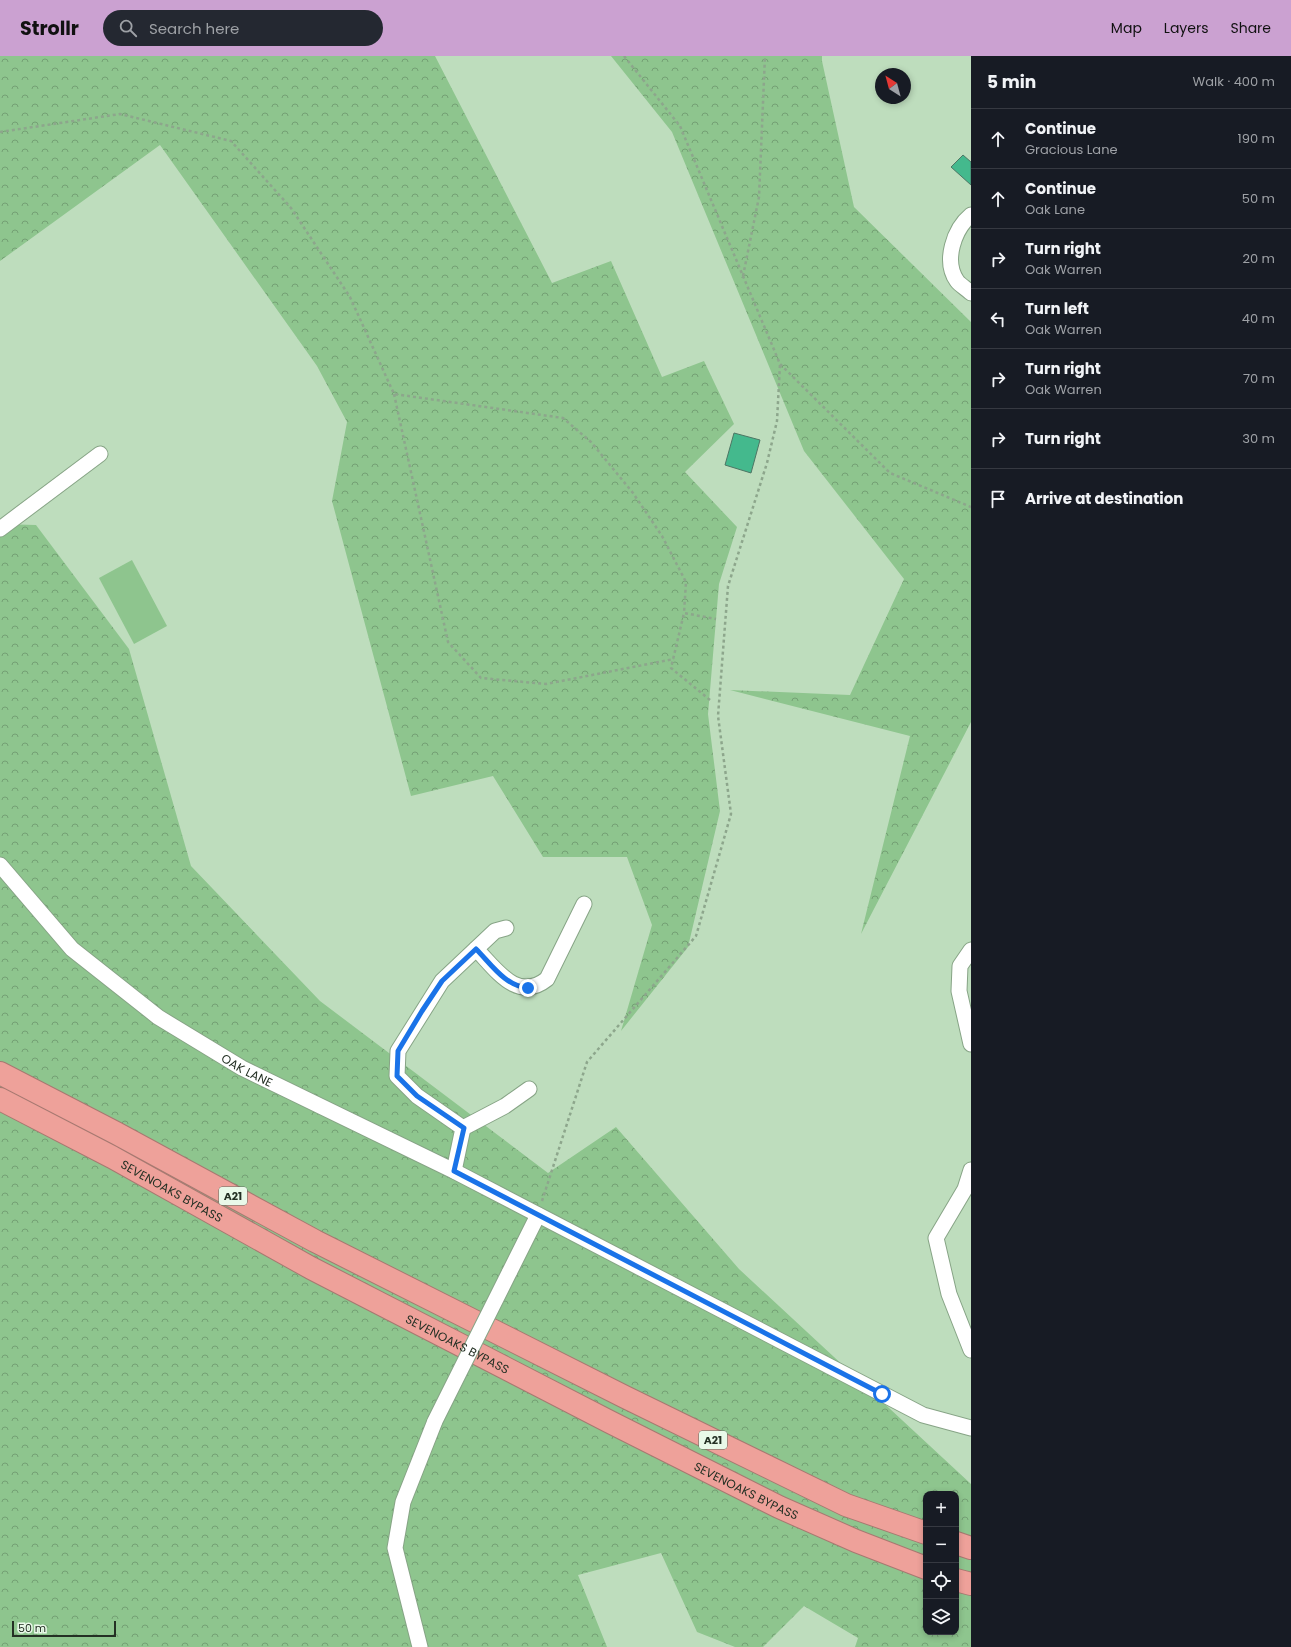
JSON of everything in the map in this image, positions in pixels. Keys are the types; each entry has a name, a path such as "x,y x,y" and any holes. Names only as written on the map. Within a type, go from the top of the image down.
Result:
{"highway":[{"name":"SEVENOAKS BYPASS","path":"0,1073 116,1133 315,1241 625,1397 846,1505 923,1532"},
{"name":"SEVENOAKS BYPASS","path":"0,1099 112,1156 311,1268 631,1432 779,1507 856,1541 923,1567"},
{"path":"959,1544 971,1548"},
{"path":"959,1581 971,1584"}],"street":[{"path":"971,215 966,219 956,235 949,257 956,280 971,293"},
{"path":"0,529 100,454"},
{"name":"OAK LANE","path":"0,865 72,949 158,1017 242,1068 454,1171 922,1415 971,1428"},
{"path":"476,949 510,983 519,987 538,986 547,979 584,904"},
{"path":"464,1128 417,1096 397,1076 398,1051 442,981 495,931 506,928"},
{"path":"971,950 960,966 959,991 971,1044"},
{"path":"454,1171 464,1128 505,1106 529,1089"},
{"path":"971,1170 964,1189 936,1238 949,1294 971,1350"},
{"path":"420,1647 395,1548 403,1502 435,1421 538,1215"}],"path":[{"path":"624,56 680,126 780,364 890,473 971,507"},
{"path":"743,277 759,197 765,56"},
{"path":"0,132 120,114 231,141 291,208 350,297 394,394 448,642 481,678 546,684 674,659"},
{"path":"538,1215 587,1062 696,936 701,921 731,814 718,716 728,586 767,462 777,421 780,364"},
{"path":"394,394 563,418 591,442 633,493 662,536 686,582 684,613 671,668 710,700"},
{"path":"684,613 716,620"}],"green space":[{"path":"0,56 435,56 552,283 611,261 662,377 704,361 734,424 685,472 737,527 719,584 708,714 720,811 688,947 621,1031 652,925 627,857 543,857 493,776 411,796 332,501 347,422 317,366 160,145 0,261"},
{"path":"611,56 822,56 854,207 971,322 971,722 861,934 910,736 730,690 850,695 904,579 804,451 672,132"},
{"path":"0,524 36,525 129,649 191,866 320,1001 548,1173 616,1127 739,1269 971,1484 971,1647 855,1647 858,1638 804,1606 763,1647 735,1647 697,1632 661,1553 578,1575 607,1647 0,1647"},
{"path":"132,560 167,626 134,644 99,578"}],"building":[{"path":"963,155 971,162 971,185 951,167"},
{"path":"734,433 760,440 751,473 725,465"}],"route":[{"path":"528,988 519,987 510,983 476,949 442,981 398,1051 397,1076 417,1096 464,1128 454,1171 882,1394"}]}
